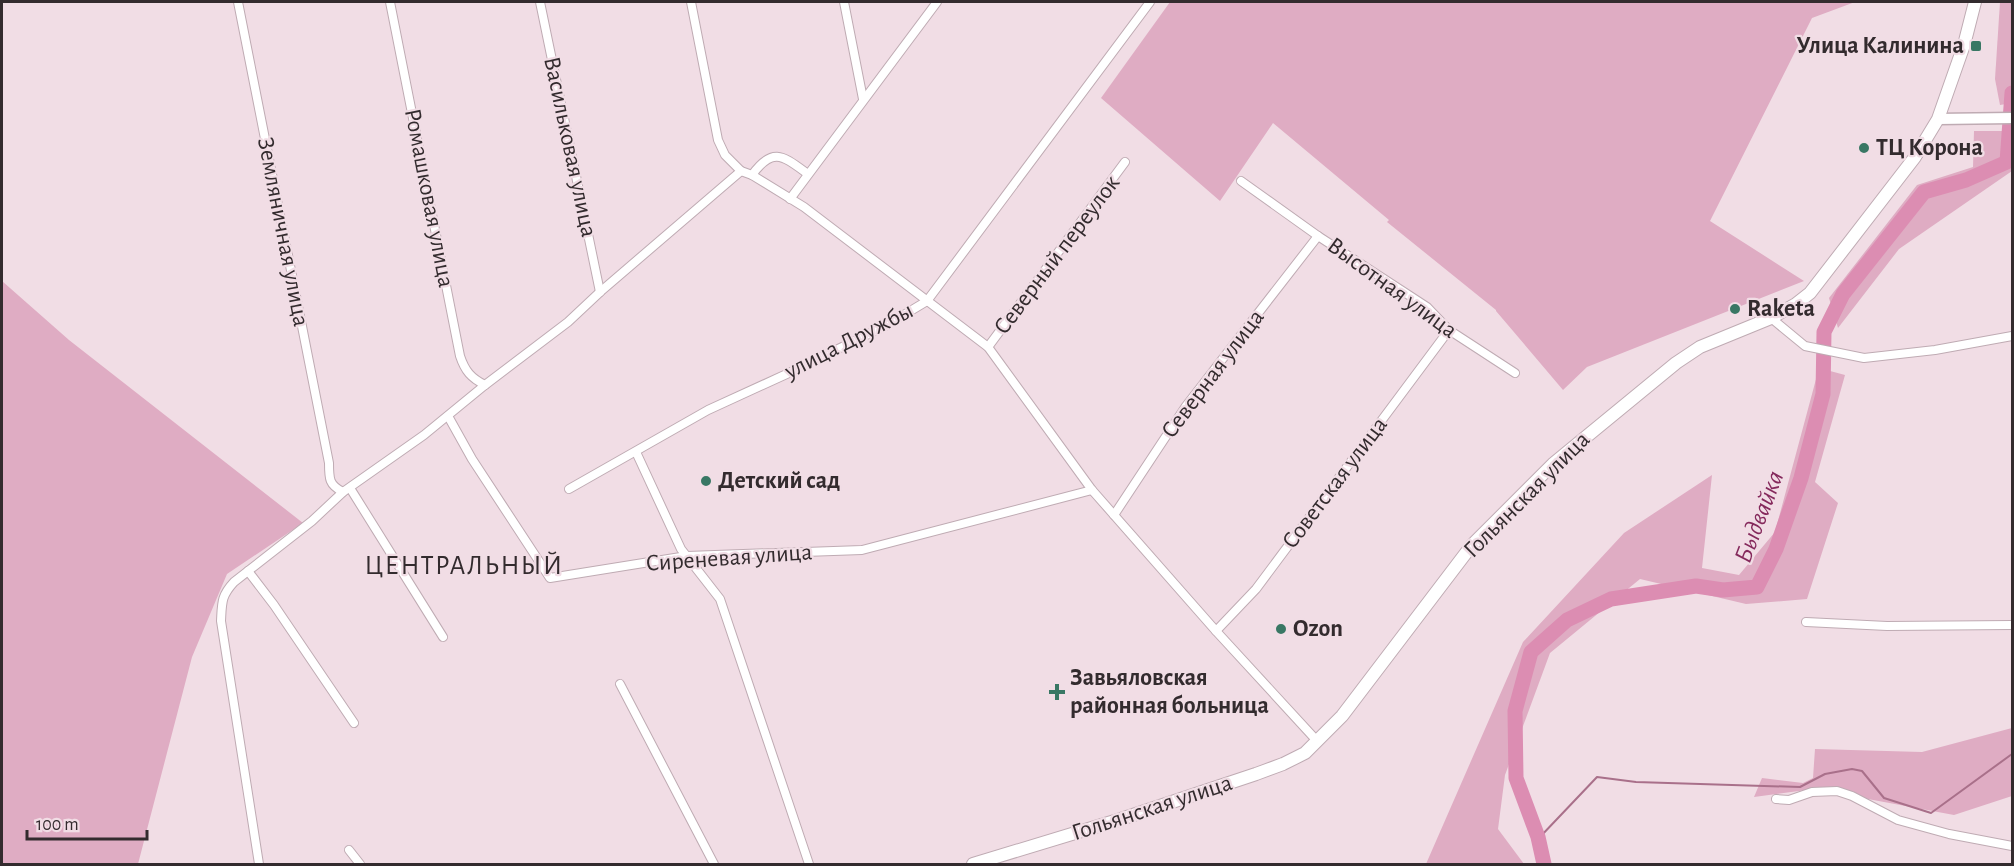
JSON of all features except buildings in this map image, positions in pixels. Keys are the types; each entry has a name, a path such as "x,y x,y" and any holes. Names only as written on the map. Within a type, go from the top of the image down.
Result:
{"main road":[{"name":"Гольянская улица","path":"973,864 1118,820 1256,774 1305,753 1318,742 1342,716 1472,545 1553,464 1676,363 1700,347 1771,318 1810,293 1915,157 1938,119 1964,45 1975,2"}],"street":[{"name":"Земляничная улица","path":"238,2 329,463 329,480 332,486 347,490"},
{"name":"Ромашковая улица","path":"390,2 460,356 465,370 485,385"},
{"name":"Васильковая улица","path":"540,2 600,291"},
{"path":"691,2 718,140 726,155 741,171 752,175 790,198 988,347 1092,490 1216,631 1318,742"},
{"path":"844,2 863,99"},
{"path":"790,198 937,2"},
{"name":"улица Дружбы","path":"569,489 708,410 887,325 927,301 1150,2"},
{"path":"1938,119 2013,118"},
{"path":"752,175 763,160 774,156 787,158 808,174"},
{"name":"Северный переулок","path":"988,347 1125,162"},
{"path":"259,864 222,621 224,592 347,490 448,416 568,322 600,291 741,171"},
{"name":"Высотная улица","path":"1241,181 1318,236 1427,307 1449,330 1515,373"},
{"name":"Северная улица","path":"1114,515 1186,406 1318,236"},
{"path":"1771,318 1805,346 1864,358 1935,350 2013,336"},
{"name":"Советская улица","path":"1216,631 1256,588 1449,330"},
{"name":"Сиреневая улица","path":"448,416 472,459 550,578 687,556 862,550 1092,490"},
{"path":"636,452 681,549 720,599 809,864"},
{"path":"347,490 443,637"},
{"path":"248,571 274,605 354,723"},
{"path":"1806,622 1887,626 2013,625"},
{"path":"620,684 714,864"},
{"path":"1776,799 1789,800 1812,792 1837,791 1852,796 1898,820 1949,834 2013,846"},
{"path":"349,850 360,864"}],"shaded area":[{"path":"1170,2 1855,2 1812,18 1710,221 1804,281 1587,367 1563,390 1496,310 1387,222 1389,220 1273,123 1220,201 1101,98"},
{"path":"2000,2 2012,2 2012,103 2000,105 1995,79"},
{"path":"1974,131 2012,131 2012,171 1899,249 1838,328 1829,298 1917,185 1973,167"},
{"path":"2,281 69,340 303,523 227,574 192,657 138,864 2,864"},
{"path":"1819,368 1845,375 1815,482 1838,503 1807,599 1746,604 1640,579 1550,653 1505,775 1498,829 1524,864 1426,864 1523,642 1624,533 1712,475 1702,568 1739,575 1775,532"},
{"path":"2012,728 2012,796 1954,815 1814,789 1754,797 1762,778 1803,783 1813,778 1815,749 1922,752"}],"waterway":[{"name":"Быдвайка","path":"1544,864 1538,837 1516,778 1515,711 1531,652 1567,620 1611,599 1696,586 1723,590 1757,587 1776,549 1801,478 1823,394 1824,332 1843,294 1924,192 1966,180 2007,162 2012,93"},
{"path":"1539,838 1597,777 1636,782 1800,787 1825,774 1852,769 1862,771 1884,798 1931,813 2012,754"}],"place":[{"name":"Улица Калинина","path":"1976,46"},
{"name":"ТЦ Корона","path":"1864,148"},
{"name":"Raketa","path":"1735,309"},
{"name":"Детский сад","path":"706,481"},
{"name":"Ozon","path":"1281,629"},
{"name":"Завьяловская районная больница","path":"1057,692"}],"district":[{"name":"ЦЕНТРАЛЬНЫЙ","path":"464,565"}]}
